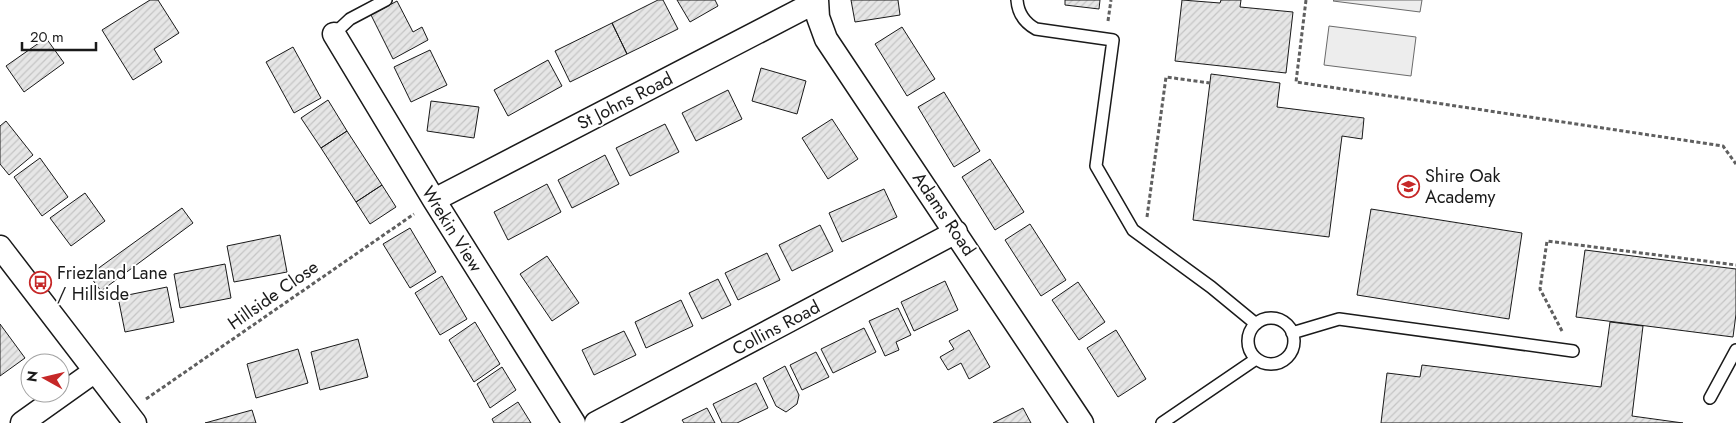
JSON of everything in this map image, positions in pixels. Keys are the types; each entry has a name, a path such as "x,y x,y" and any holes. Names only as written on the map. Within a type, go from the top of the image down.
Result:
{"street":[{"name":"St Johns Road","path":"434,200 817,3"},
{"name":"Adams Road","path":"817,3 818,17 826,39 1082,423"},
{"name":"Wrekin View","path":"334,34 434,200 574,423"},
{"name":"Collins Road","path":"596,423 956,232"},
{"path":"0,247 131,418"},
{"path":"22,423 95,371"}],"lane":[{"path":"334,34 350,19 386,0"},
{"path":"1017,0 1017,6 1026,23 1036,29 1113,40 1096,166 1134,230 1211,287 1256,324"},
{"path":"1271,318 1286,324 1292,333 1294,344 1292,350 1283,361 1269,364 1256,359 1251,352 1248,337 1256,324 1271,318"},
{"path":"1292,333 1339,319 1573,351"},
{"path":"1710,398 1736,350"},
{"path":"1162,423 1256,359"}],"path":[{"path":"1306,0 1296,82 1723,146 1736,164"},
{"path":"1144,238 1166,77 1210,84"},
{"name":"Hillside Close","path":"131,418 434,200"},
{"path":"1573,351 1540,289 1546,241 1736,265"}],"shaded area":[{"path":"1334,0 1422,0 1420,12"},
{"path":"1329,26 1416,37 1411,76 1324,65"}],"building":[{"path":"150,0 158,0 179,33 154,49 162,62 133,80 102,30"},
{"path":"658,0 663,0 678,29 627,54 612,23"},
{"path":"677,0 715,0 718,6 690,22"},
{"path":"851,0 898,0 900,15 855,22"},
{"path":"1065,0 1100,0 1099,9 1065,5"},
{"path":"1182,0 1220,3 1221,0 1241,0 1240,7 1293,12 1286,73 1175,61"},
{"path":"397,1 413,32 422,27 428,40 393,59 371,15"},
{"path":"612,23 627,54 570,82 555,51"},
{"path":"902,27 935,79 907,96 875,44"},
{"path":"46,38 64,63 24,92 6,66"},
{"path":"293,47 321,98 294,113 266,62"},
{"path":"430,50 447,85 411,102 394,67"},
{"path":"548,60 562,86 508,116 494,90"},
{"path":"761,68 806,81 797,114 752,101"},
{"path":"1211,74 1280,83 1277,107 1364,118 1362,139 1342,136 1329,237 1193,220"},
{"path":"728,90 742,119 696,141 682,113"},
{"path":"944,92 980,151 954,167 918,107"},
{"path":"328,100 347,131 321,148 301,118"},
{"path":"431,101 479,107 474,138 427,131"},
{"path":"832,119 858,159 828,179 802,138"},
{"path":"6,121 33,155 9,175 0,164 0,126"},
{"path":"665,124 679,152 630,176 616,148"},
{"path":"347,131 382,185 356,202 321,148"},
{"path":"605,155 619,184 572,208 558,180"},
{"path":"40,158 68,197 42,216 14,177"},
{"path":"990,159 1024,212 995,230 962,177"},
{"path":"547,184 561,212 508,240 494,212"},
{"path":"382,185 396,207 370,224 356,202"},
{"path":"884,189 897,217 842,242 829,213"},
{"path":"85,193 105,221 71,246 50,218"},
{"path":"182,208 193,223 101,291 89,275"},
{"path":"1371,209 1522,233 1509,319 1357,295"},
{"path":"1030,224 1066,280 1041,296 1005,240"},
{"path":"820,225 833,251 792,271 779,245"},
{"path":"410,228 436,272 410,288 383,244"},
{"path":"280,235 287,272 234,282 227,246"},
{"path":"1585,250 1736,269 1736,314 1733,337 1576,317"},
{"path":"767,253 780,280 738,300 725,273"},
{"path":"547,256 579,303 552,321 520,274"},
{"path":"225,264 231,298 180,308 174,274"},
{"path":"442,276 467,319 440,335 415,293"},
{"path":"718,279 731,305 702,319 689,293"},
{"path":"945,281 958,310 914,331 901,302"},
{"path":"1078,282 1105,322 1079,340 1052,300"},
{"path":"167,287 174,322 125,332 118,297"},
{"path":"681,300 693,326 646,348 635,322"},
{"path":"898,308 911,335 896,342 899,350 885,356 869,321"},
{"path":"475,322 500,364 474,382 449,340"},
{"path":"1610,322 1643,326 1632,416 1683,423 1381,423 1387,373 1420,377 1422,365 1601,387"},
{"path":"0,324 21,353 20,362 0,376"},
{"path":"864,328 876,352 833,373 821,349"},
{"path":"969,330 990,367 969,379 961,363 948,370 940,357 954,349 949,341"},
{"path":"1116,330 1146,379 1118,397 1087,348"},
{"path":"624,331 636,355 594,375 582,350"},
{"path":"358,339 368,377 320,390 311,352"},
{"path":"298,349 308,383 256,398 247,364"},
{"path":"816,352 829,377 802,390 790,365"},
{"path":"785,366 799,395 797,404 786,412 776,406 763,378"},
{"path":"502,367 516,390 490,408 477,384"},
{"path":"756,383 768,408 737,423 722,423 713,404"},
{"path":"518,402 531,423 494,423 492,419"},
{"path":"707,408 715,423 684,423 682,420"},
{"path":"1023,408 1031,423 993,423"},
{"path":"252,410 256,423 205,423"}],"place":[{"name":"Shire Oak Academy","path":"1409,186"},
{"name":"Friezland Lane / Hillside","path":"41,283"}]}
